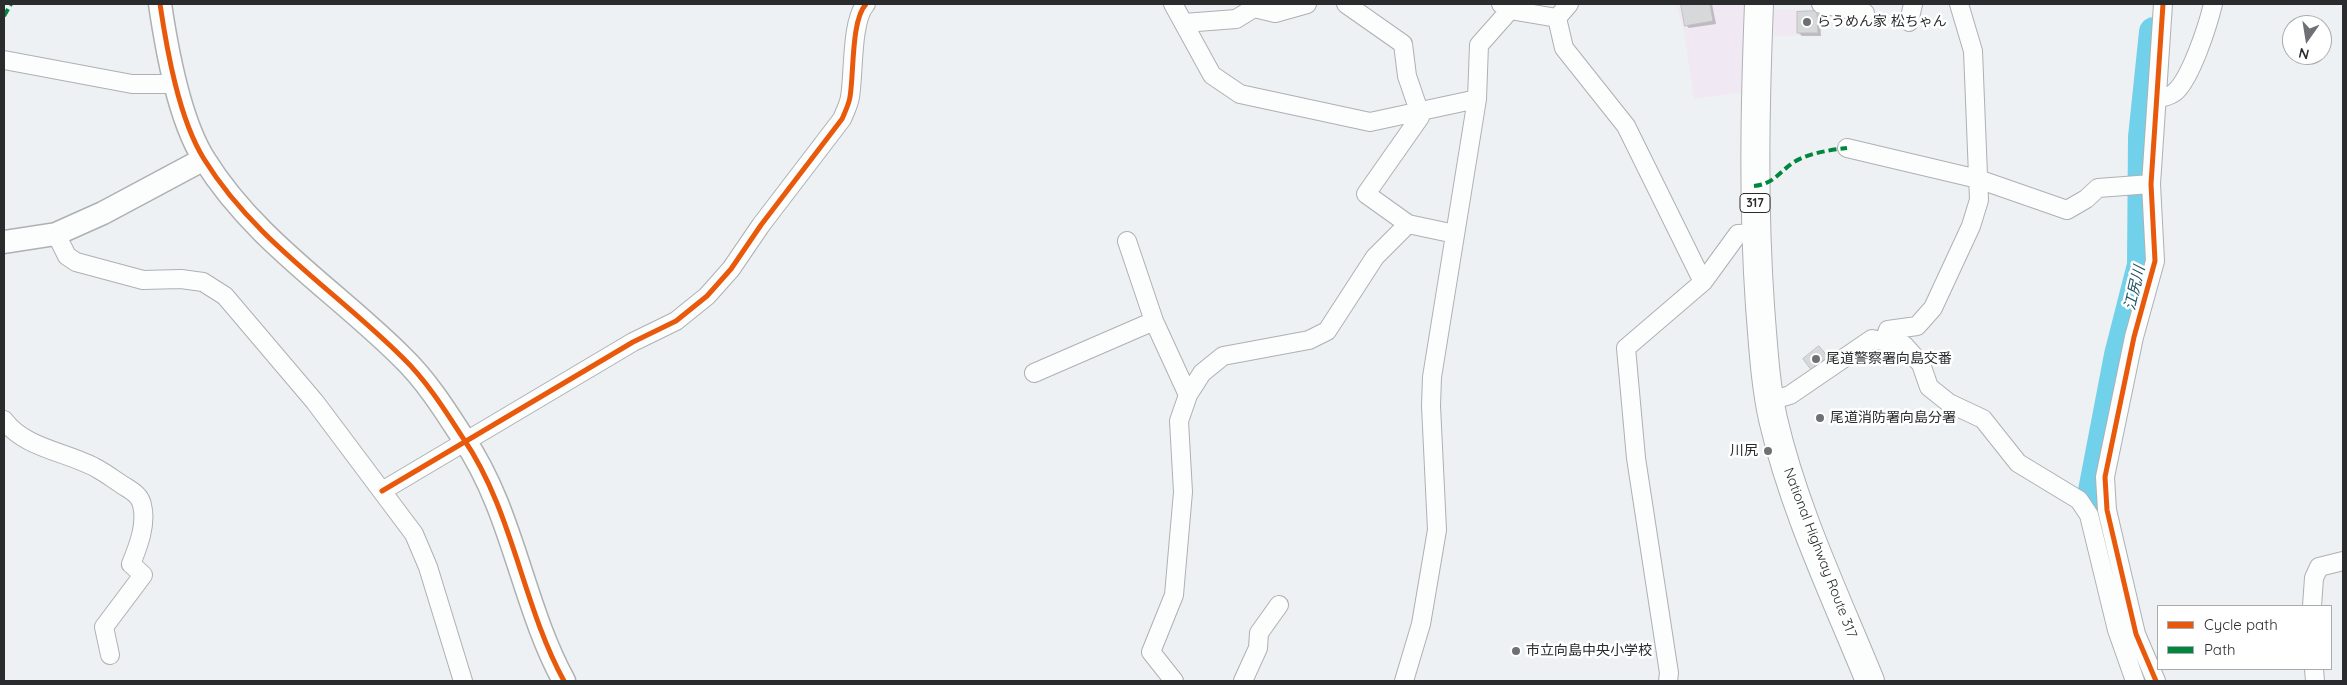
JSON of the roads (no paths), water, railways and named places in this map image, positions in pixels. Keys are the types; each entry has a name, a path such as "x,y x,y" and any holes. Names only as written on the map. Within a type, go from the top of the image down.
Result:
{"highway":[{"name":"National Highway Route 317","path":"1759,4 1755,92 1756,233 1762,328 1770,401 1789,477 1870,681"}],"street":[{"path":"160,4 176,84 190,128 204,159 252,221 277,246 402,357 425,383 465,440 485,476 505,524 548,652 564,681"},
{"path":"382,491 633,342 676,321 707,296 731,269 842,119 850,100 855,36 862,8 866,4"},
{"path":"1173,4 1212,75 1240,94 1370,122 1477,99"},
{"path":"1184,23 1236,19 1254,8 1275,13 1307,4"},
{"path":"1346,4 1403,44 1407,76 1420,118 1366,194 1408,224 1455,234"},
{"path":"1557,18 1569,4"},
{"path":"1821,4 1865,13"},
{"path":"1909,22 1913,4"},
{"path":"1884,341 1888,330 1917,326 1934,308 1971,226 1979,200 1973,51 1958,4"},
{"path":"2156,681 2136,634 2107,510 2105,477 2134,336 2155,261 2144,185 2157,99 2163,4"},
{"path":"2157,99 2174,94 2184,82 2209,21 2213,4"},
{"path":"1404,681 1421,624 1436,530 1431,406 1432,377 1477,99 1478,45 1506,7 1557,18"},
{"path":"1557,18 1564,48 1626,126 1703,282"},
{"path":"4,60 132,84 176,84"},
{"path":"1848,148 1978,179 2067,210 2086,199 2098,188 2144,185"},
{"path":"4,242 56,234 103,213 204,159"},
{"path":"1174,681 1151,652 1174,595 1183,492 1179,420 1188,395 1202,373 1223,356 1309,340 1327,331 1375,257 1408,224"},
{"path":"1668,681 1636,458 1626,348 1703,282 1738,234 1756,233"},
{"path":"56,234 67,256 76,262 144,280 181,279 203,282 225,296 315,402 414,534 428,567 464,681"},
{"path":"1127,241 1154,321 1188,395"},
{"path":"1034,373 1154,321"},
{"path":"1770,401 1790,395 1872,339 1904,346 1921,364 1929,388 1949,403 1983,419 2018,463 2079,500 2089,515 2117,630 2135,681"},
{"path":"4,420 17,432 46,448 98,468 139,497 143,506 142,525 138,545 130,564 143,575 104,628 110,655"},
{"path":"2312,605 2314,578 2320,567 2343,561"},
{"path":"1243,681 1258,648 1259,633 1279,605"}],"waterway":[{"name":"江尻川","path":"2105,548 2092,496 2119,355 2142,265 2143,137 2154,32"}],"place":[{"name":"らうめん家 松ちゃん","path":"1807,22"},
{"name":"尾道警察署向島交番","path":"1816,359"},
{"name":"尾道消防署向島分署","path":"1820,418"},
{"name":"川尻","path":"1768,451"},
{"name":"市立向島中央小学校","path":"1516,651"}]}
